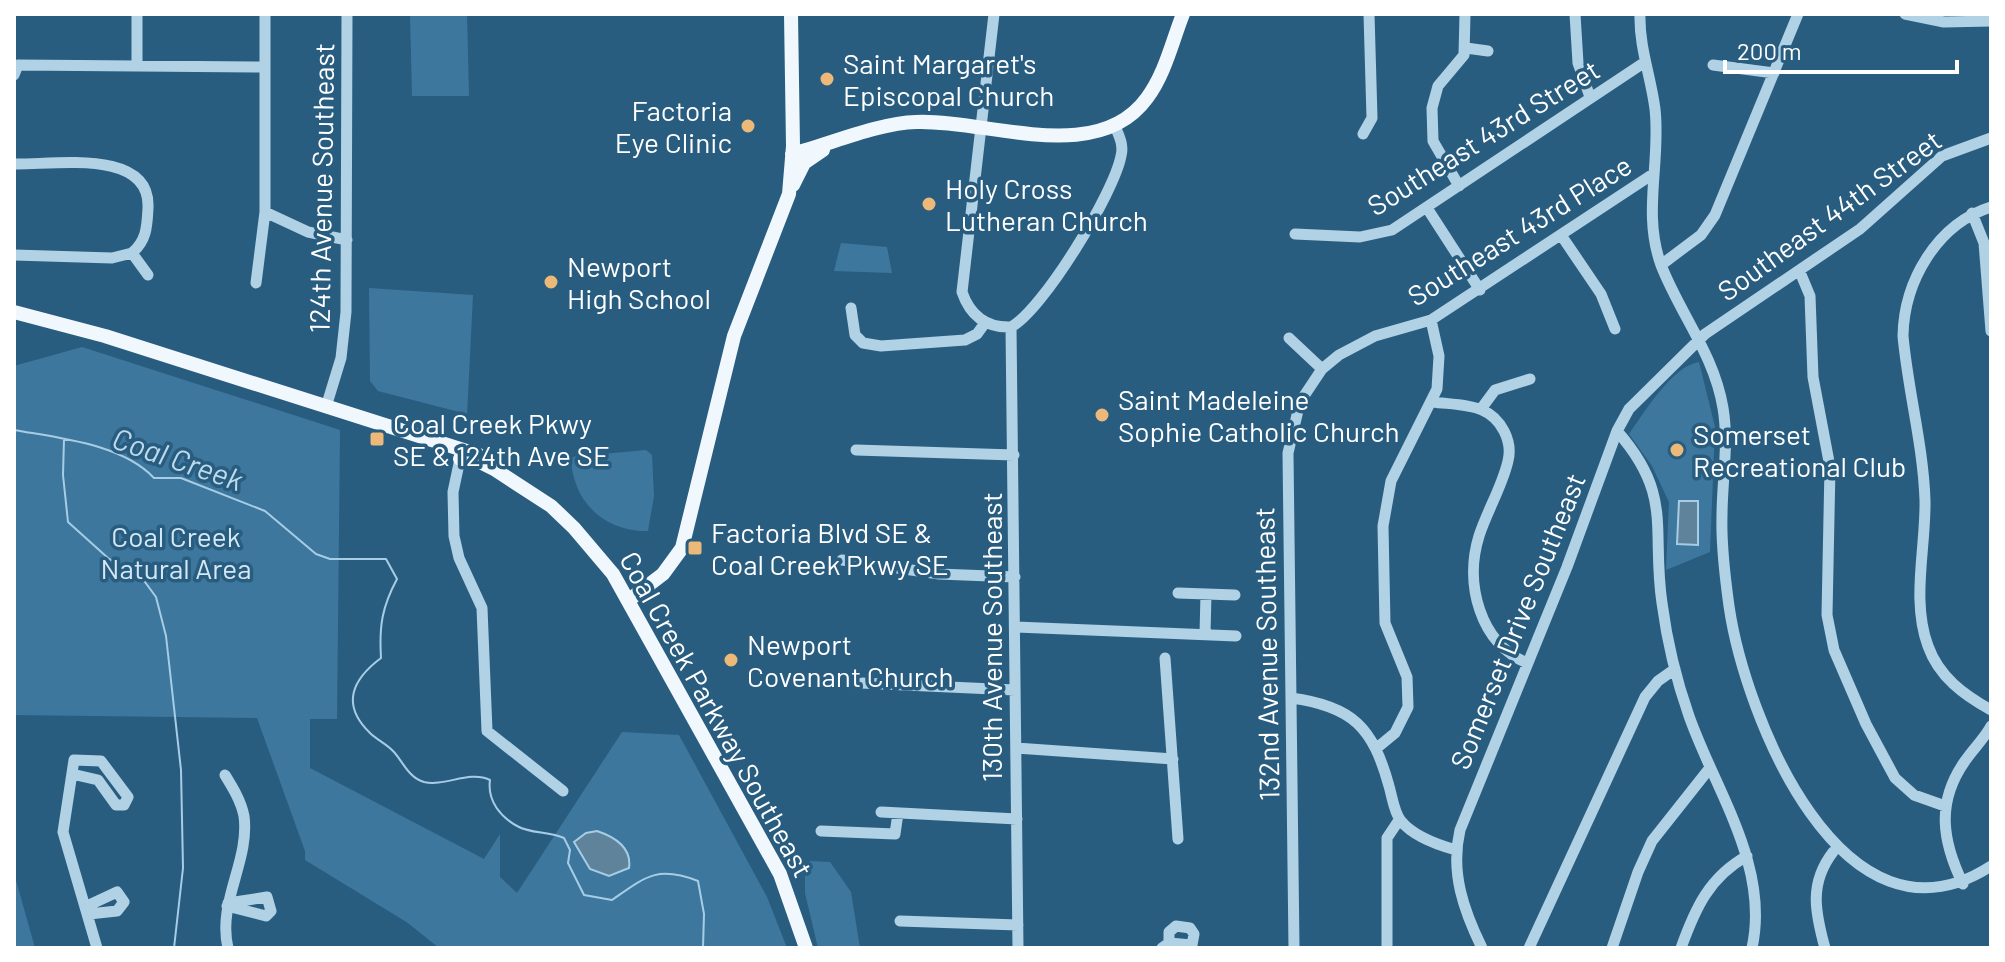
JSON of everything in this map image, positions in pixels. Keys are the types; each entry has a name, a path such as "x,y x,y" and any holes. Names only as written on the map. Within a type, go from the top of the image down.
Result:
{"main road":[{"path":"789,194 792,154 791,14"},
{"path":"792,154 914,122 1075,135 1115,126 1139,108 1153,89 1183,14"},
{"path":"629,600 663,574 682,548 689,530 734,336 789,194 808,159 837,142"},
{"name":"Coal Creek Parkway Southeast","path":"14,312 105,336 439,444 451,443 482,456 521,479 525,487"},
{"name":"Coal Creek Parkway Southeast","path":"439,444 449,455 476,460 525,487 574,528 629,600 780,874 806,948"}],"street":[{"path":"137,14 137,66"},
{"path":"256,283 265,212 265,14"},
{"name":"124th Avenue Southeast","path":"326,407 343,348 347,240 347,14"},
{"path":"994,14 962,292 971,311 985,323 1011,327 1042,300 1110,186 1122,149 1115,126"},
{"path":"1363,134 1372,118 1369,14"},
{"path":"1459,186 1433,141 1432,108 1438,86 1461,61 1466,48 1465,14"},
{"path":"1575,14 1578,63 1590,97"},
{"path":"1640,14 1645,62 1655,108 1653,228 1661,265 1700,340 1723,409 1726,434 1722,521 1737,644 1770,743 1833,852 1854,873 1887,889 1929,893 1963,884 1991,866"},
{"path":"1661,265 1701,235 1715,215 1798,14"},
{"path":"1905,14 1944,22 1991,21"},
{"path":"1466,48 1488,51"},
{"name":"Southeast 43rd Street","path":"1295,234 1371,237 1392,230 1645,62"},
{"path":"1713,65 1774,73"},
{"path":"16,70 137,66 265,67"},
{"name":"Southeast 44th Street","path":"1700,340 1743,307 1800,272 1860,229 1942,156 1991,138"},
{"path":"14,164 122,167 140,179 148,201 145,236 132,253 112,258 14,255"},
{"name":"Southeast 43rd Place","path":"1322,369 1355,344 1431,320 1653,174"},
{"path":"1991,207 1972,213 1936,246 1910,296 1903,336 1925,498 1922,627 1929,649 1947,678 1991,710"},
{"path":"1427,208 1480,290"},
{"path":"265,212 308,232 347,240"},
{"path":"1972,213 1984,243 1991,331"},
{"path":"1561,235 1601,294 1615,329"},
{"path":"132,253 148,275"},
{"path":"1800,272 1810,296 1812,363 1830,467 1827,615 1834,650 1895,778 1914,795 1945,806"},
{"path":"851,308 855,335 871,345 965,340 977,334 985,323"},
{"path":"1378,747 1402,722 1409,693 1407,677 1385,623 1386,504 1400,459 1433,402 1439,356 1431,320"},
{"name":"130th Avenue Southeast","path":"1011,327 1018,948"},
{"path":"1289,338 1322,369"},
{"name":"Somerset Drive Southeast","path":"1482,948 1463,905 1456,850 1460,830 1617,431 1639,396 1700,340"},
{"name":"132nd Avenue Southeast","path":"1294,948 1288,453 1300,402 1322,369"},
{"path":"1481,409 1495,390 1530,379"},
{"path":"1433,402 1481,409 1501,426 1509,451 1478,539 1475,592 1480,613 1493,637 1505,651 1527,663"},
{"path":"1617,431 1643,464 1655,493 1660,589 1675,669 1709,769 1747,856 1756,902 1752,948"},
{"path":"856,450 1014,455"},
{"path":"460,459 453,485 454,536 459,558 482,608 487,731 563,791"},
{"path":"842,560 939,574 1015,577"},
{"path":"1178,593 1235,595"},
{"path":"1205,634 1206,594"},
{"path":"1015,627 1236,636"},
{"path":"1165,658 1178,839"},
{"path":"1529,948 1645,697 1658,681 1675,669"},
{"path":"839,682 1015,690"},
{"path":"1291,698 1314,701 1340,711 1364,729 1378,747 1399,820 1420,836 1456,850"},
{"path":"1963,884 1947,849 1945,806 1959,770 1991,726"},
{"path":"1016,748 1173,759"},
{"path":"72,774 98,780 116,805 127,802 128,797 101,761 76,759 72,774 63,832 97,948"},
{"path":"1612,948 1652,841 1709,769"},
{"path":"225,775 240,803 244,824 243,845 227,904 228,948"},
{"path":"881,812 1017,819"},
{"path":"821,831 895,834 898,813"},
{"path":"1387,948 1387,838 1399,820"},
{"path":"1825,948 1814,898 1819,874 1833,852"},
{"path":"1681,948 1695,909 1711,884 1747,856"},
{"path":"900,921 1018,925"}],"green space":[{"path":"410,14 467,14 469,96 412,96"},
{"path":"841,243 887,247 892,273 834,271"},
{"path":"369,288 473,295 467,414 378,391 370,381"},
{"name":"Coal Creek Natural Area","path":"82,347 340,430 337,719 310,719 310,768 484,859 500,834 500,877 517,893 622,732 679,735 767,897 787,948 439,948 408,923 305,860 305,851 257,718 14,715 14,366"},
{"name":"Somerset Recreational Club","path":"1699,362 1715,427 1710,552 1666,570 1669,502 1652,466 1629,434 1669,381 1689,365"},
{"path":"646,450 652,455 654,496 648,531 632,530 605,520 593,511 577,487 571,457"},
{"path":"810,861 830,862 851,892 860,948 818,948 805,893 805,865"},
{"path":"14,873 35,948 14,948"}],"shaded area":[{"path":"1679,501 1698,501 1698,545 1677,544"},
{"path":"597,831 621,844 628,854 629,868 609,876 590,869 574,842 586,833"}],"waterway":[{"name":"Coal Creek","path":"14,430 108,450 125,457 154,478 181,478 265,511 316,554 330,559 386,559 397,579 383,617 381,658 363,674 354,692 355,712 361,722 419,780 432,783 474,777 490,780 493,802 506,819 524,829 564,838 570,850 568,863 584,895 612,900 643,880 661,874 698,881 704,914 703,948"},
{"path":"64,439 63,475 68,522 108,558 145,582 156,597 166,636 181,770 183,868 174,948"}],"place":[{"name":"Saint Margaret's Episcopal Church","path":"827,79"},
{"name":"Factoria Eye Clinic","path":"748,126"},
{"name":"Holy Cross Lutheran Church","path":"929,204"},
{"name":"Newport High School","path":"551,282"},
{"name":"Saint Madeleine Sophie Catholic Church","path":"1102,415"},
{"name":"Coal Creek Pkwy SE & 124th Ave SE","path":"377,439"},
{"name":"Somerset Recreational Club","path":"1677,450"},
{"name":"Factoria Blvd SE & Coal Creek Pkwy SE","path":"695,548"},
{"name":"Newport Covenant Church","path":"731,660"}]}
